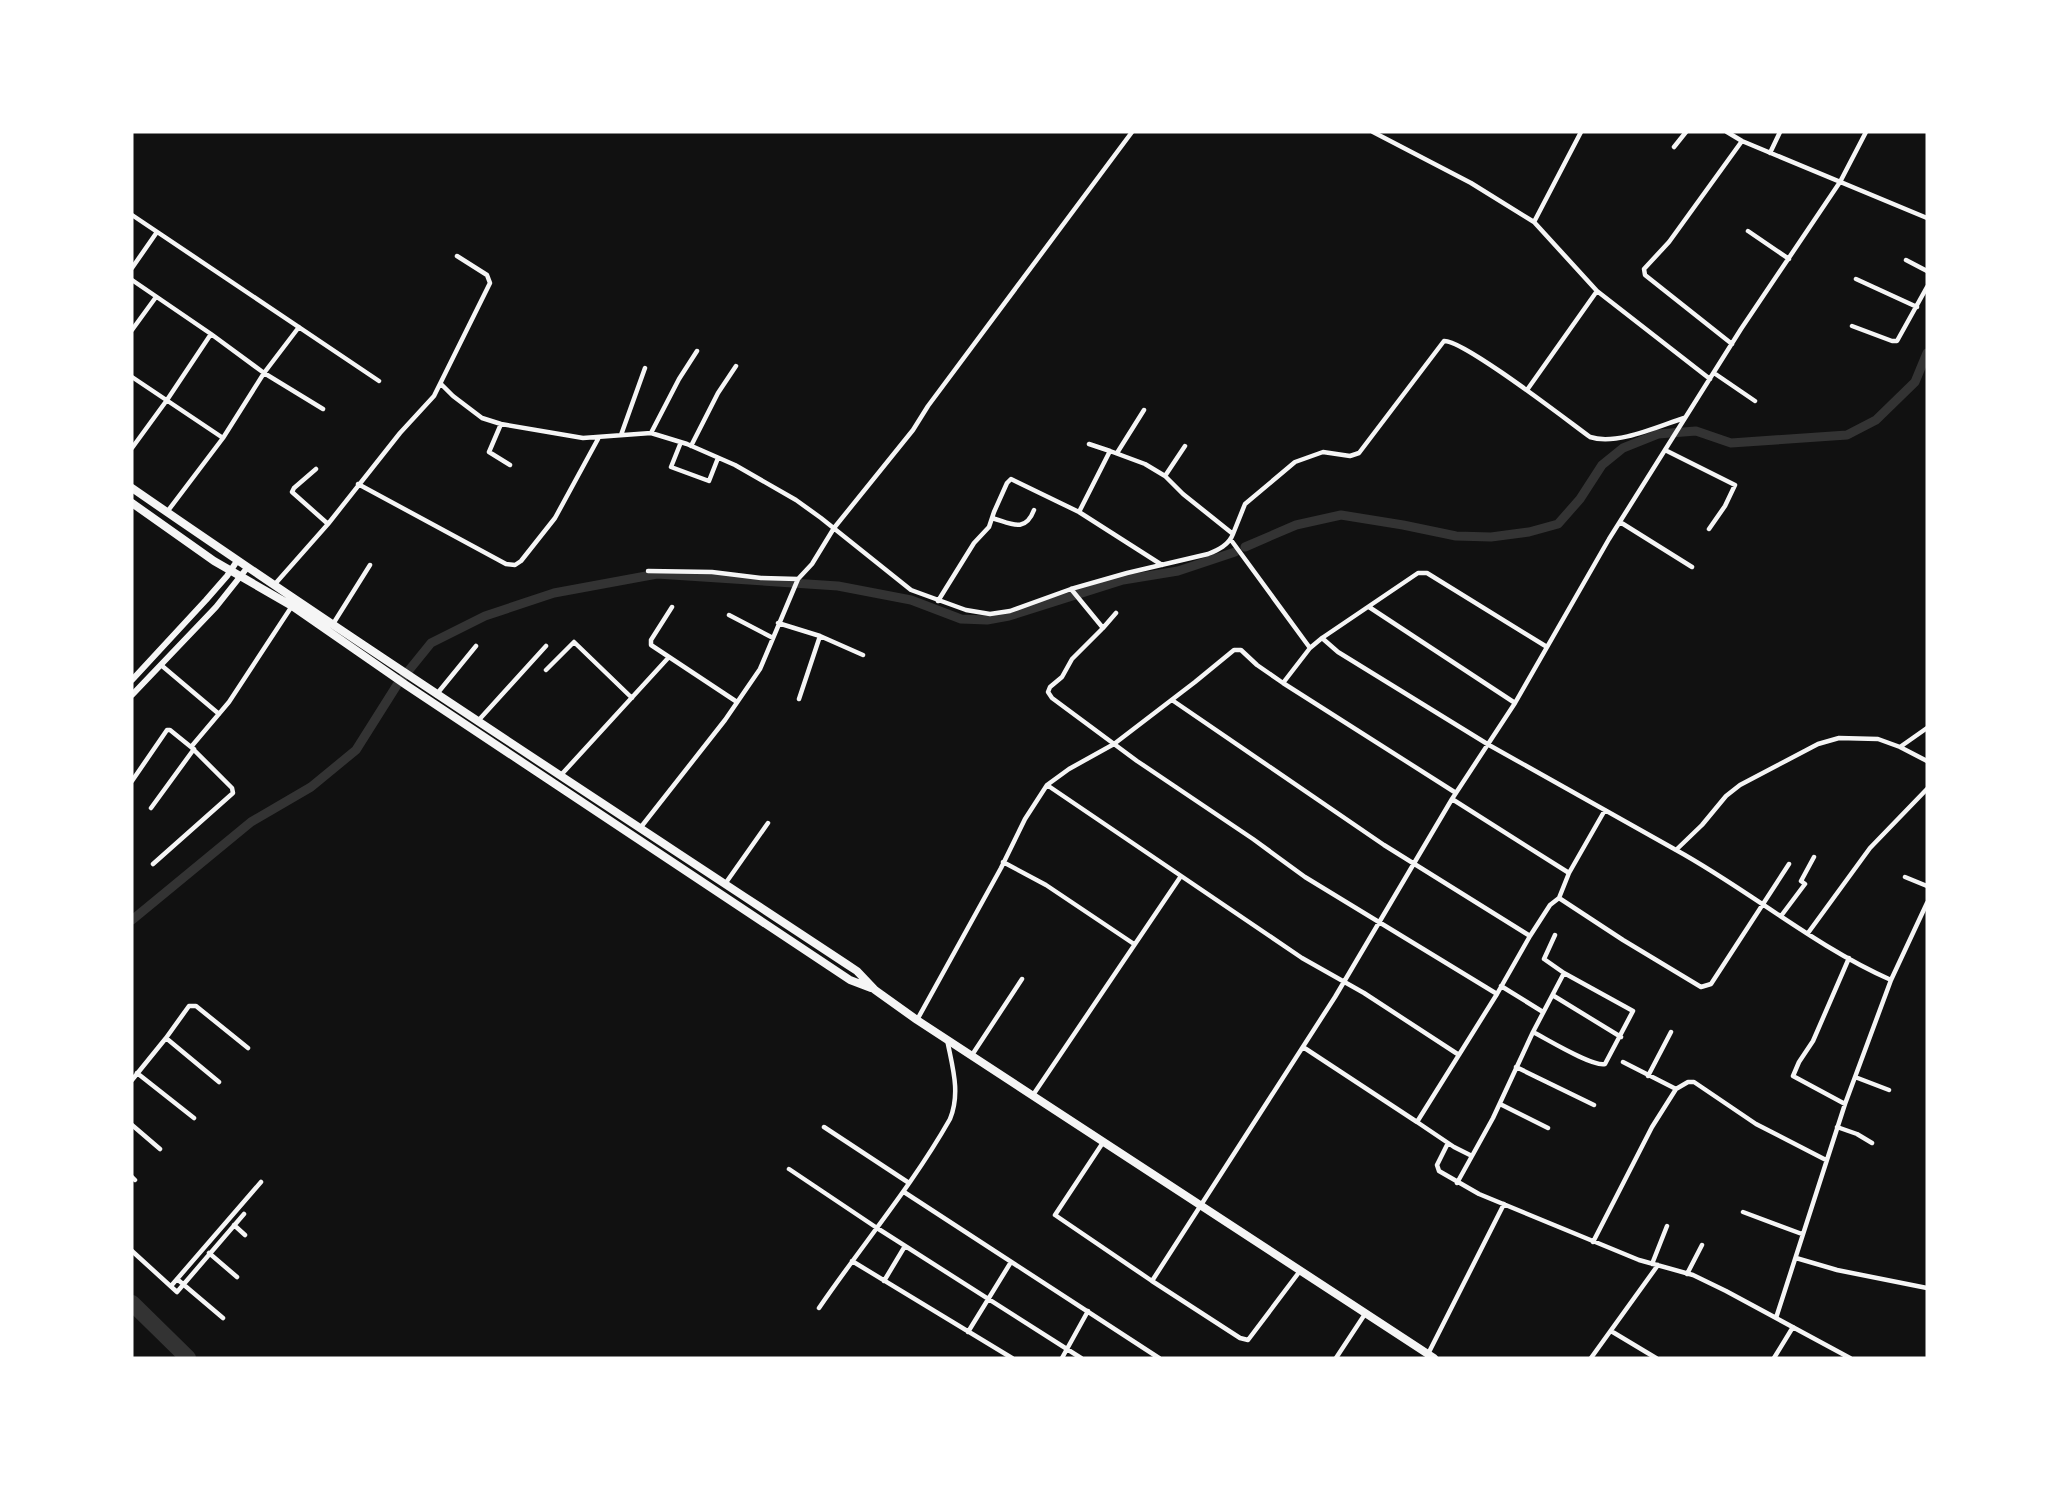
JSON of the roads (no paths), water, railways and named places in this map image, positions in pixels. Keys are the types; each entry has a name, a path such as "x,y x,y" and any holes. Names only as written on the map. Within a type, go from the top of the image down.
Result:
{"highway":[{"path":"132,488 247,568 275,584 333,624 397,673 406,685 850,981 875,990"},
{"path":"132,503 240,577 292,606 397,673 411,677 641,827 857,972 875,990 917,1020 1431,1356"},
{"path":"765,924 772,915"}],"main road":[{"path":"132,680 231,571 237,561"},
{"path":"132,695 216,607 247,568"}],"street":[{"path":"641,827 760,669 797,581 812,564 834,528 913,430 928,406 1132,132"},
{"path":"1373,132 1471,183 1534,222 1597,291 1710,379"},
{"path":"1534,222 1581,132"},
{"path":"1674,147 1686,132"},
{"path":"1727,132 1742,141 1927,218"},
{"path":"1770,153 1780,132"},
{"path":"1152,1281 1303,1047 1452,799 1515,703 1677,429 1840,182 1866,132"},
{"path":"1732,344 1646,275 1644,269 1669,242 1742,141"},
{"path":"132,215 379,381"},
{"path":"1748,231 1789,259"},
{"path":"132,268 157,232"},
{"path":"275,584 328,524 400,433 424,408 441,384 490,284 487,275 457,256"},
{"path":"1906,260 1927,271"},
{"path":"1856,279 1917,307"},
{"path":"132,280 264,373 323,409"},
{"path":"1852,326 1895,342 1927,287"},
{"path":"1527,390 1597,291"},
{"path":"132,330 156,297"},
{"path":"167,512 223,438 264,373 299,327"},
{"path":"132,448 211,334"},
{"path":"441,384 482,418 501,424 598,439 651,433 691,446 752,473 796,500 904,586 938,601 966,610 990,614 1010,611 1072,590 1220,549 1232,537 1245,504 1295,462 1323,452 1350,456 1359,453 1444,341 1455,343 1527,390 1590,437 1599,440 1605,441 1644,431 1684,418"},
{"path":"651,433 679,379 697,351"},
{"path":"691,446 718,393 736,366"},
{"path":"621,435 645,368"},
{"path":"1714,373 1755,401"},
{"path":"132,377 223,438"},
{"path":"1117,453 1144,410"},
{"path":"501,424 489,452 510,465"},
{"path":"358,484 486,554 506,564 515,565 521,561 555,518 598,439"},
{"path":"681,442 671,467 708,481 718,458"},
{"path":"1089,444 1145,464 1165,476 1232,537 1310,648"},
{"path":"1165,476 1185,446"},
{"path":"1665,450 1735,485 1725,507 1709,529"},
{"path":"1079,512 1110,451"},
{"path":"316,469 292,492 328,524"},
{"path":"938,601 974,543 989,527 1007,483 1011,479 1018,480 1079,512 1162,565"},
{"path":"992,518 1021,525 1030,519 1034,510"},
{"path":"1620,522 1692,567"},
{"path":"333,624 370,565"},
{"path":"648,570 712,572 797,581"},
{"path":"1283,683 1310,648 1322,638 1418,573 1427,573 1547,647"},
{"path":"1072,590 1103,628"},
{"path":"151,808 219,714 292,606"},
{"path":"672,607 650,642 651,645 737,702"},
{"path":"1370,607 1515,703"},
{"path":"1116,613 1072,659 1062,677 1050,687 1048,692 1052,698 1188,797 1253,839 1305,877 1497,994"},
{"path":"729,615 773,638"},
{"path":"778,623 820,636 863,655"},
{"path":"799,699 820,636"},
{"path":"1322,638 1338,652 1488,744 1713,871 1808,933 1891,980"},
{"path":"546,670 574,642 632,698"},
{"path":"436,694 476,646"},
{"path":"472,729 546,646"},
{"path":"917,1020 1004,862 1025,819 1047,785 1069,769 1114,744 1234,650 1241,650 1257,665 1283,683 1456,793"},
{"path":"561,775 669,657"},
{"path":"161,665 219,714"},
{"path":"1172,700 1266,767 1530,936"},
{"path":"1900,747 1927,728"},
{"path":"132,781 167,730 170,730 193,748 232,788 233,793 153,864"},
{"path":"1676,850 1702,825 1726,796 1740,785 1818,744 1839,738 1878,739 1927,761"},
{"path":"1047,785 1211,898 1459,1055"},
{"path":"1808,933 1870,848 1927,789"},
{"path":"1452,799 1569,873"},
{"path":"1417,1122 1497,994 1530,936 1550,905 1558,898 1569,873 1605,810"},
{"path":"725,884 768,823"},
{"path":"1781,916 1805,884 1801,880 1814,856"},
{"path":"1004,862 1046,885 1134,944"},
{"path":"1558,898 1623,940 1704,987 1711,984 1789,864"},
{"path":"1033,1095 1181,876"},
{"path":"1905,877 1927,886"},
{"path":"1776,1318 1845,1104 1891,980 1927,903"},
{"path":"1533,1032 1603,1066 1634,1011 1564,973 1544,959 1555,935"},
{"path":"1845,1104 1793,1076 1813,1041 1849,958"},
{"path":"1457,1183 1500,1104 1542,1012 1554,996 1564,973"},
{"path":"972,1055 1022,979"},
{"path":"1501,986 1542,1012"},
{"path":"1554,996 1621,1037"},
{"path":"132,1080 189,1006 196,1006 248,1048"},
{"path":"1648,1076 1671,1032"},
{"path":"166,1038 219,1082"},
{"path":"819,1308 904,1192 942,1133 955,1107 957,1091 947,1039"},
{"path":"1303,1047 1448,1143 1472,1156"},
{"path":"1623,1062 1676,1089"},
{"path":"1516,1067 1594,1105"},
{"path":"137,1073 194,1118"},
{"path":"1855,1077 1889,1090"},
{"path":"1593,1242 1652,1127 1676,1089 1688,1082 1694,1082 1756,1124 1826,1160"},
{"path":"1500,1104 1548,1128"},
{"path":"132,1125 160,1149"},
{"path":"824,1127 909,1183"},
{"path":"1837,1127 1857,1134 1872,1143"},
{"path":"1104,1141 1055,1215 1152,1281 1248,1341 1300,1271"},
{"path":"1448,1143 1437,1166 1439,1171 1457,1183 1593,1242 1655,1265 1688,1274 1726,1291 1850,1358"},
{"path":"789,1169 1081,1358"},
{"path":"171,1286 261,1182"},
{"path":"904,1192 1159,1358"},
{"path":"1431,1356 1504,1204"},
{"path":"1743,1212 1802,1234"},
{"path":"132,1251 177,1292 244,1214"},
{"path":"234,1225 245,1235"},
{"path":"1591,1358 1655,1265 1667,1226"},
{"path":"1688,1274 1702,1245"},
{"path":"884,1281 905,1246"},
{"path":"204,1248 237,1277"},
{"path":"1796,1258 1838,1270 1927,1288"},
{"path":"852,1261 1012,1358"},
{"path":"969,1332 1011,1262"},
{"path":"177,1279 223,1318"},
{"path":"1062,1358 1088,1311"},
{"path":"1336,1358 1365,1314"},
{"path":"1774,1358 1793,1327"},
{"path":"1611,1331 1656,1358"}],"waterway":[{"path":"1245,547 1296,525 1341,515 1456,536 1491,537 1529,532 1558,524 1580,499 1602,465 1623,448 1658,434 1696,431 1731,443 1847,435 1876,420 1915,382 1927,353"},
{"path":"132,920 251,822 311,787 356,750 397,685 431,643 485,616 554,593 657,574 838,586 911,600 961,619 987,620 1009,616 1123,580 1178,571 1235,552"},
{"path":"132,1303 188,1358"}]}
